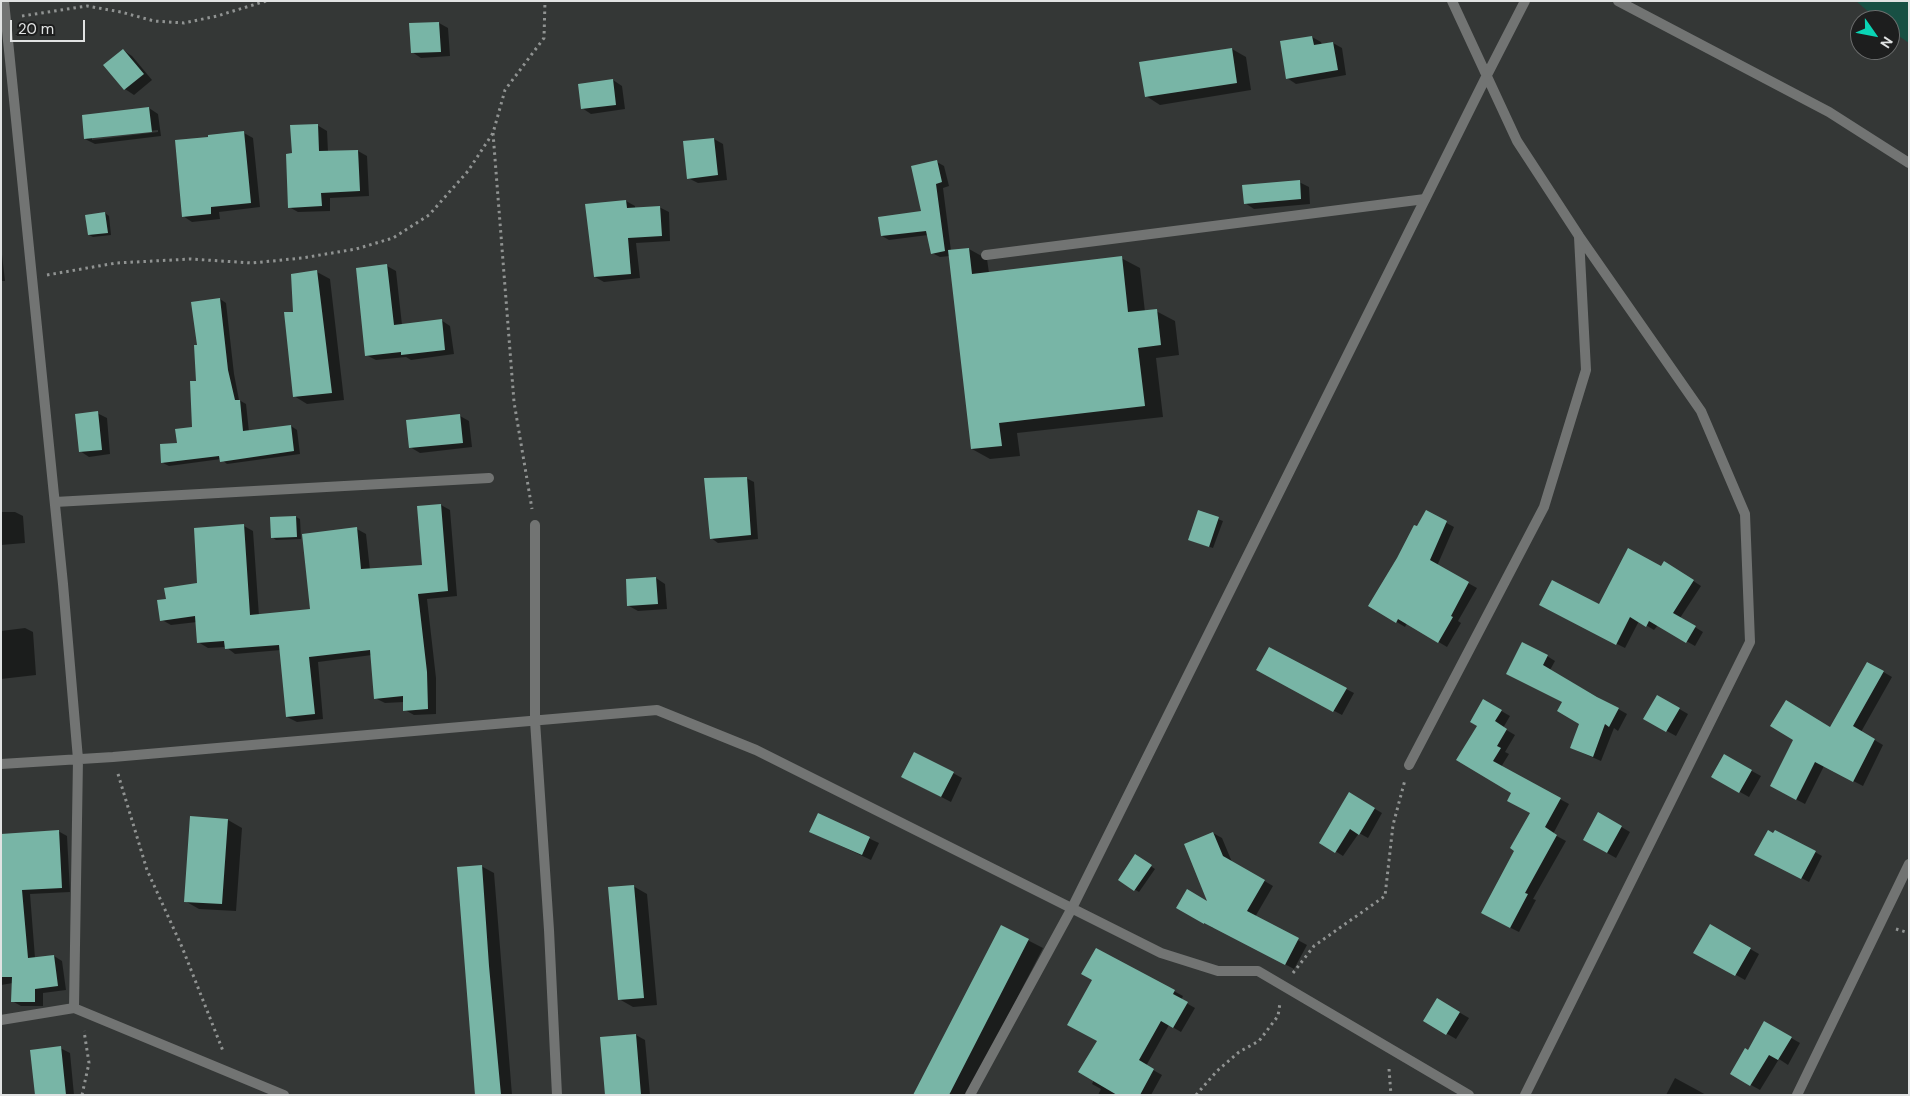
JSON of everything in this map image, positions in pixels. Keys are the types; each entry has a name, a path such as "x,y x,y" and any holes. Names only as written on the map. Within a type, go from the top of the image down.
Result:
{"street":[{"path":"4,1 4,19 55,502 78,759 74,1008"},
{"path":"1452,1 1517,141 1579,236 1701,411 1745,514 1750,642 1525,1095"},
{"path":"970,1095 1072,908 1486,75 1525,1"},
{"path":"1618,1 1829,112 1909,163"},
{"path":"986,255 1425,199"},
{"path":"1409,765 1544,507 1586,370 1579,236"},
{"path":"55,502 489,478"},
{"path":"534,525 535,721 549,930 557,1095"},
{"path":"1,764 113,757 657,710 756,750 1161,953 1218,971 1258,971 1469,1095"},
{"path":"1797,1095 1909,864"},
{"path":"1,1020 74,1008 284,1095"}],"path":[{"path":"4,19 87,6 122,12 154,21 184,23 217,16 266,1"},
{"path":"32,278 116,263 191,258 252,263 302,258 356,249 393,238 429,215 468,171 493,133 505,90 544,38 546,1"},
{"path":"493,133 514,402 534,525"},
{"path":"113,757 147,870 182,947 232,1072"},
{"path":"1196,1095 1217,1071 1240,1052 1258,1041 1278,1016 1284,985 1314,946 1385,896 1393,825 1409,765"},
{"path":"74,1008 85,1033 89,1063 82,1095"},
{"path":"1387,1048 1391,1095"}],"green space":[{"path":"1856,1 1909,1 1909,43 1900,37 1900,10 1866,10"}],"building":[{"path":"439,22 441,52 411,53 409,23"},
{"path":"1312,36 1314,45 1333,42 1338,70 1286,79 1280,41"},
{"path":"1232,48 1237,83 1145,97 1139,62"},
{"path":"123,49 144,74 124,90 103,65"},
{"path":"613,79 616,105 581,109 578,84"},
{"path":"149,107 152,132 84,139 82,115"},
{"path":"318,124 319,151 358,150 360,191 321,193 322,206 288,208 286,154 292,153 290,125"},
{"path":"244,131 251,203 211,207 211,214 182,217 175,140"},
{"path":"714,138 718,175 687,179 683,141"},
{"path":"937,160 942,182 936,184 945,251 931,254 926,231 881,236 878,217 921,211 911,166"},
{"path":"1300,180 1301,199 1244,204 1242,185"},
{"path":"626,200 627,208 660,206 662,236 628,238 631,274 594,277 585,204"},
{"path":"105,212 108,233 88,235 85,215"},
{"path":"969,248 972,274 1122,256 1128,312 1157,309 1161,345 1138,348 1145,406 999,423 1002,446 971,449 948,250"},
{"path":"387,264 394,325 442,319 445,350 401,355 401,352 365,356 356,268"},
{"path":"317,270 332,393 293,397 284,312 293,312 291,274"},
{"path":"220,298 228,370 235,400 240,400 243,431 291,425 294,451 220,462 219,456 161,463 160,444 177,443 175,429 192,427 190,381 196,381 194,345 197,345 191,302"},
{"path":"98,411 102,450 79,452 75,414"},
{"path":"460,414 463,443 409,448 406,420"},
{"path":"747,477 751,535 710,539 704,478"},
{"path":"441,504 448,591 418,594 427,672 428,709 403,711 403,696 374,699 370,650 309,657 315,714 286,717 279,645 225,649 224,641 197,643 195,616 160,621 157,600 166,599 164,588 197,583 194,528 244,524 250,615 310,609 302,534 357,527 361,569 422,565 417,506"},
{"path":"1198,510 1219,517 1209,547 1188,540"},
{"path":"1426,510 1447,521 1430,560 1469,582 1451,616 1453,617 1438,643 1398,619 1396,623 1368,606 1397,558 1414,525 1417,526"},
{"path":"296,516 297,537 271,538 270,517"},
{"path":"1628,548 1661,566 1664,561 1694,580 1673,613 1696,626 1686,643 1649,621 1646,627 1630,617 1616,645 1539,605 1552,580 1599,604"},
{"path":"656,577 658,604 627,606 626,579"},
{"path":"1522,642 1548,655 1543,665 1619,708 1609,727 1605,724 1593,757 1570,748 1579,724 1557,711 1562,702 1506,674"},
{"path":"1269,647 1347,688 1333,712 1256,670"},
{"path":"1867,662 1884,671 1853,726 1875,739 1853,782 1815,762 1796,800 1770,786 1793,740 1770,726 1786,700 1830,727"},
{"path":"1657,695 1680,708 1666,732 1643,719"},
{"path":"1483,699 1502,710 1495,721 1507,729 1497,746 1501,748 1493,761 1561,798 1545,827 1557,835 1525,893 1528,894 1510,928 1481,913 1514,851 1510,848 1530,813 1507,801 1511,793 1456,760 1477,726 1470,722"},
{"path":"914,752 954,772 941,797 901,777"},
{"path":"1724,754 1752,770 1739,793 1711,777"},
{"path":"1349,792 1375,808 1359,835 1350,829 1335,853 1319,843"},
{"path":"1598,812 1622,826 1607,853 1583,840"},
{"path":"818,813 870,837 862,855 809,832"},
{"path":"190,816 228,819 222,904 184,902"},
{"path":"59,830 62,888 22,890 28,958 54,955 58,986 35,989 35,1002 11,1002 12,977 1,977 1,834"},
{"path":"1768,830 1773,833 1775,830 1816,851 1801,879 1754,855"},
{"path":"1213,832 1223,856 1265,880 1247,911 1299,938 1285,965 1176,908 1187,889 1207,901 1184,844"},
{"path":"1135,854 1152,865 1134,891 1118,880"},
{"path":"482,865 501,1095 475,1095 457,867"},
{"path":"634,885 644,998 618,1000 608,887"},
{"path":"1710,924 1751,948 1735,976 1693,953"},
{"path":"1001,925 1029,939 949,1095 913,1095"},
{"path":"1096,948 1175,990 1173,994 1188,1002 1173,1028 1161,1021 1139,1060 1154,1069 1140,1095 1117,1095 1078,1072 1097,1041 1067,1025 1092,980 1081,974"},
{"path":"1437,998 1460,1012 1446,1035 1423,1021"},
{"path":"1764,1021 1792,1037 1778,1060 1769,1055 1750,1086 1730,1074 1745,1048 1748,1050"},
{"path":"636,1034 641,1095 605,1095 600,1037"},
{"path":"61,1046 66,1095 35,1095 30,1050"}]}
